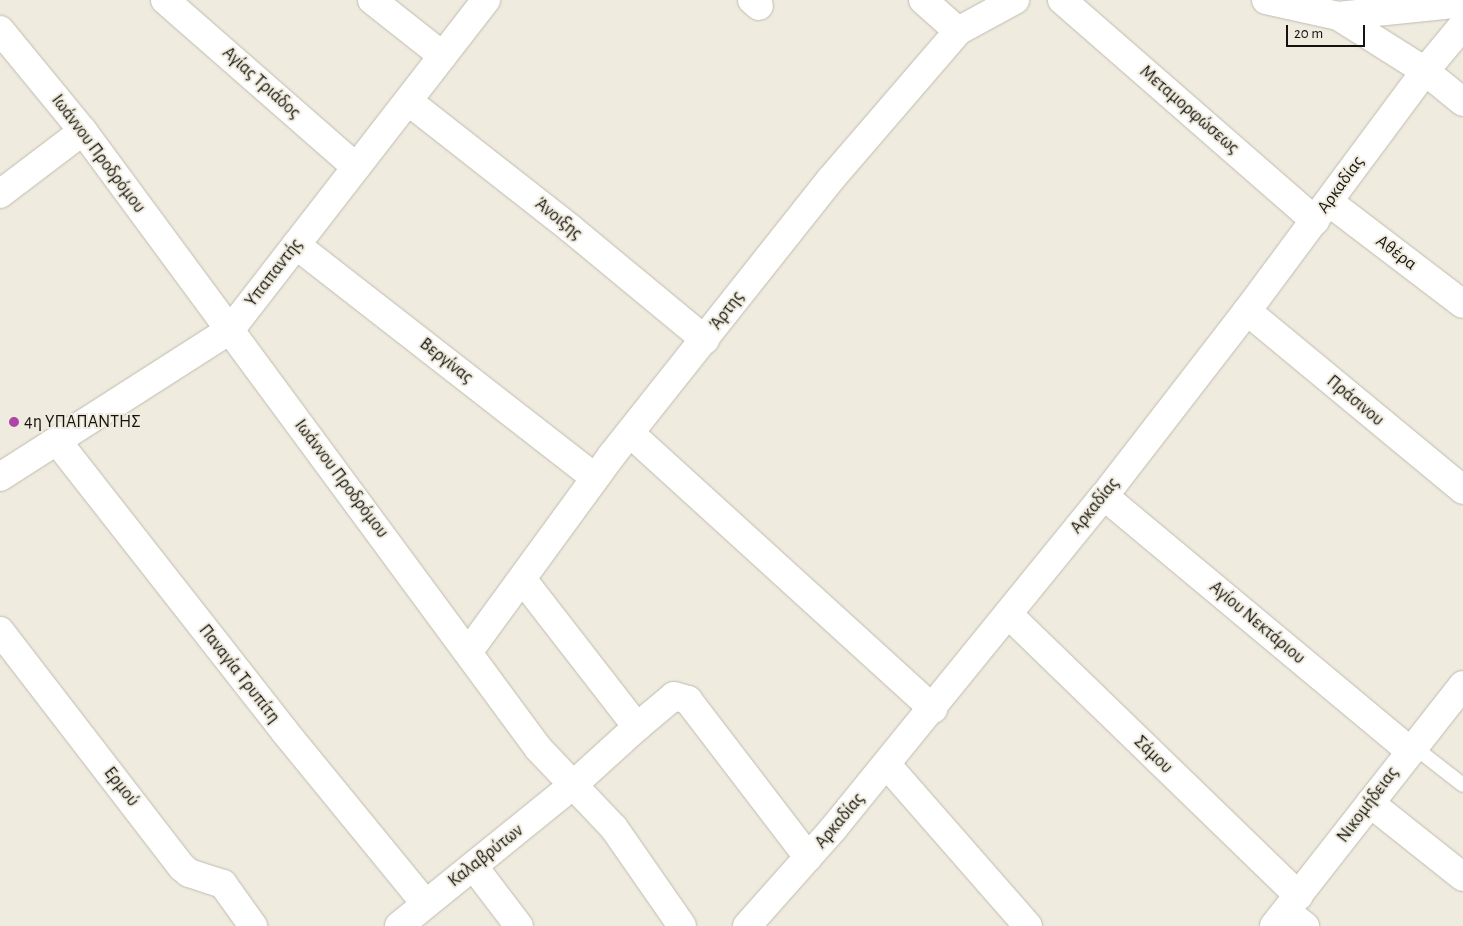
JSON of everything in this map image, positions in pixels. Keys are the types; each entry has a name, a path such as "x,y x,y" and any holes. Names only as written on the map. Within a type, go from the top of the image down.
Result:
{"street":[{"name":"Αγίας Τριάδος","path":"165,0 356,167"},
{"path":"372,0 443,56"},
{"name":"Υπαπαντής","path":"2,472 57,441 230,330 486,0"},
{"path":"923,0 958,31"},
{"name":"Άρτης","path":"469,652 595,478 705,340 770,254 958,31 1015,0"},
{"name":"Μεταμορφώσεως","path":"1062,0 1322,211"},
{"path":"1266,0 1338,16 1463,3"},
{"path":"1338,16 1425,71 1463,102"},
{"name":"Αρκαδίας","path":"747,926 887,765 1104,496 1247,312 1425,71 1463,25"},
{"name":"Ιωάννου Προδρόμου","path":"0,30 83,131 538,748 624,840 682,926"},
{"name":"Άνοιξης","path":"408,101 571,229 705,340"},
{"path":"0,194 83,131"},
{"name":"Αθέρα","path":"1322,211 1463,304"},
{"name":"Βεργίνας","path":"296,244 595,478"},
{"name":"Πράσινου","path":"1247,312 1463,490"},
{"path":"630,433 933,709"},
{"name":"Παναγία Τρυπίτη","path":"57,441 285,732 425,903"},
{"name":"Αγίου Νεκτάριου","path":"1104,496 1412,748"},
{"path":"522,580 637,727"},
{"name":"Σάμου","path":"1008,614 1291,915"},
{"name":"Ερμού","path":"0,631 182,867 189,873 224,884 252,926"},
{"name":"Νικομήδειας","path":"1291,915 1370,803 1463,685"},
{"name":"Καλαβρύτων","path":"398,926 425,903 474,867 572,786 674,696 684,697 808,857"},
{"path":"887,765 1028,926"},
{"path":"1370,803 1463,877"},
{"path":"474,867 519,926"}],"lane":[{"path":"1412,748 1463,785"}],"place":[{"name":"4η ΥΠΑΠΑΝΤΗΣ","path":"14,422"}]}
